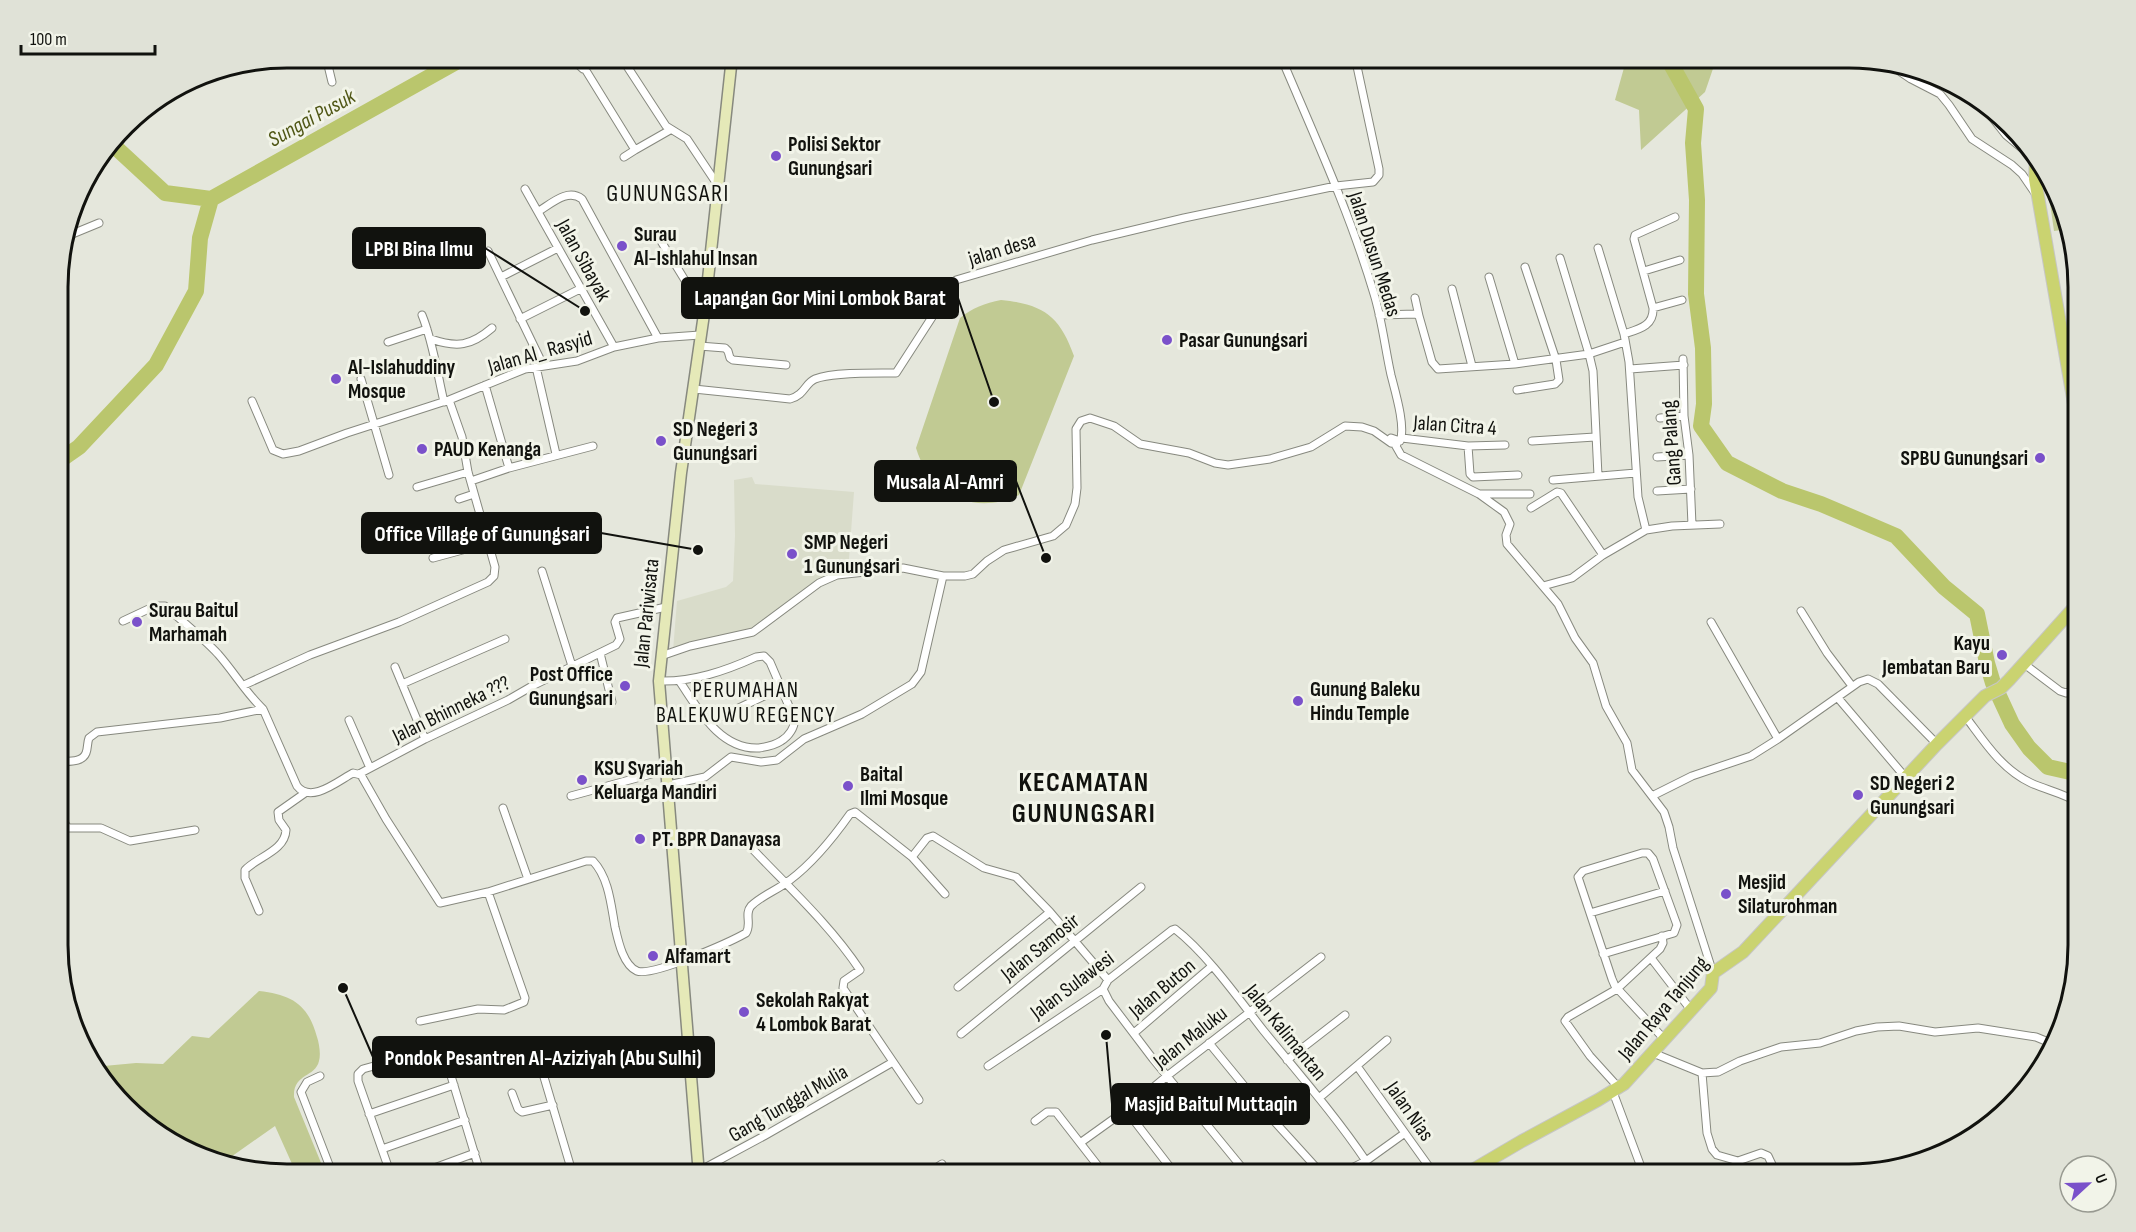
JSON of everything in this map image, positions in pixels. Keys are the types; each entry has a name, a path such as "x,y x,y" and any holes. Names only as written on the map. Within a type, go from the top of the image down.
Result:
{"main road":[{"name":"Jalan Pariwisata","path":"698,1164 659,681 681,473 705,307 731,68"},
{"path":"2036,171 2068,365"},
{"path":"2023,663 2068,614"},
{"name":"Jalan Raya Tanjung","path":"1483,1164 1616,1090 1630,1078 1711,988 1713,973 1743,952 1937,744 1985,696 2001,688 2023,663"}],"street":[{"path":"329,68 332,82"},
{"path":"580,68 585,69 635,150"},
{"path":"628,68 664,124 687,139 719,186"},
{"name":"Jalan Dusun Medas","path":"1286,68 1336,186 1368,275 1398,406 1402,438"},
{"path":"1336,186 1369,183 1377,179 1379,173 1357,68"},
{"path":"1905,75 1940,94 1972,139 2022,174 2039,200"},
{"path":"624,157 670,130"},
{"name":"jalan desa","path":"694,389 790,399 801,394 812,380 818,378 896,373 956,280 1138,229 1336,186"},
{"name":"Jalan Sibayak","path":"525,189 614,347"},
{"path":"539,211 568,194 575,194 582,199 658,338"},
{"path":"1415,298 1434,367 1444,369 1515,364 1589,354 1625,338 1647,324 1653,316 1644,271 1634,239 1635,235 1675,217"},
{"path":"74,233 99,223"},
{"path":"656,233 686,282 705,307"},
{"path":"501,277 558,248"},
{"path":"1598,248 1625,338 1630,369 1638,497 1646,530"},
{"path":"488,251 540,366 556,454"},
{"path":"1560,258 1593,371 1598,476"},
{"path":"1644,271 1680,260"},
{"path":"1516,390 1557,383 1559,380 1556,360 1525,267"},
{"path":"1489,277 1515,364"},
{"path":"520,319 580,289"},
{"path":"1452,289 1472,366"},
{"path":"1653,308 1683,300"},
{"path":"1379,315 1416,314 1419,316"},
{"path":"244,685 310,655 399,622 489,581 494,576 495,570 468,472 462,437 447,401 433,354 431,339 422,315"},
{"path":"431,339 447,344 464,344 479,339 492,328"},
{"path":"388,342 428,329"},
{"name":"Jalan Al_ Rasyid","path":"252,401 273,450 289,454 447,401 515,372 577,361 614,347 658,338 700,341 726,348 733,360 786,365"},
{"name":"Gang Palang","path":"1630,369 1684,362 1684,416 1689,454 1692,525"},
{"path":"361,379 389,475"},
{"path":"485,385 509,468"},
{"path":"1660,418 1684,416"},
{"path":"661,656 690,646 753,632 819,583 837,575 903,568 943,576 971,575 1004,550 1047,539 1061,531 1076,504 1076,429 1084,419 1092,419 1114,426 1140,444 1189,453 1215,463 1228,465 1256,462 1303,450 1321,442 1345,426 1362,427 1389,439 1400,441 1402,438"},
{"path":"1532,441 1595,436"},
{"name":"Jalan Citra 4","path":"1402,438 1468,446 1505,445"},
{"path":"1389,439 1401,455 1479,494 1506,514 1510,524 1506,535 1507,544 1558,604 1575,638 1593,663 1600,679 1606,706 1627,743 1632,770 1667,819 1673,848 1713,973"},
{"path":"471,481 556,454 593,446"},
{"path":"1468,446 1470,474 1473,477 1518,475"},
{"path":"1657,457 1689,454"},
{"path":"417,487 468,472"},
{"path":"1553,480 1636,472"},
{"path":"1658,491 1691,489"},
{"path":"1531,508 1557,492 1561,493 1604,555"},
{"path":"459,499 474,494"},
{"path":"1479,494 1530,494"},
{"path":"1544,586 1572,578 1604,555 1646,530 1720,524"},
{"path":"433,558 488,543"},
{"path":"542,570 572,666"},
{"path":"668,785 705,777 731,756 761,762 777,760 804,739 862,714 912,684 921,672 943,576"},
{"path":"123,621 157,606 165,606 212,648 244,685 249,696 263,709 297,786 305,793"},
{"name":"Jalan Bhinneka ???","path":"259,911 245,878 245,870 272,851 285,837 286,829 279,820 278,813 305,793 315,793 352,774 359,774 600,652 619,641 620,636 615,622 617,618 666,607"},
{"path":"1801,611 1852,686"},
{"path":"1711,622 1778,739"},
{"path":"402,684 505,639"},
{"path":"600,652 612,702"},
{"path":"659,681 680,682 709,675 760,656 769,660 795,722 783,740 777,743 757,748 737,745 722,736 708,723 680,682"},
{"path":"2023,663 2060,691 2068,693"},
{"path":"395,667 425,739"},
{"path":"1652,796 1692,776 1751,756 1863,680 1876,682 1937,744"},
{"path":"708,723 781,688"},
{"path":"1838,698 1906,778"},
{"path":"68,761 82,758 87,751 89,738 97,732 220,718 263,709"},
{"path":"1965,716 2005,766 2028,782 2068,798"},
{"path":"349,720 370,768"},
{"path":"571,796 666,770"},
{"path":"359,774 439,902 444,903 488,892 586,861 593,861 605,885 620,946 632,968 640,972 649,973 745,933 749,928 750,908 768,893 785,884 826,846 853,813 912,857 945,894"},
{"path":"503,808 528,879"},
{"path":"68,828 101,828 130,841 195,830"},
{"path":"912,857 927,838 935,837 984,868 1016,877 1050,912 1108,980"},
{"path":"744,840 836,937 860,970 844,981 843,987 919,1100"},
{"path":"1604,954 1674,933 1677,928 1653,858 1648,854 1641,853 1579,873 1578,877 1604,954 1617,989 1665,1040"},
{"name":"Jalan Samosir","path":"961,1034 1141,887"},
{"path":"1590,913 1665,891"},
{"path":"420,1021 478,1009 504,1010 524,1002 525,998 488,892"},
{"path":"958,987 1050,912"},
{"name":"Jalan Kalimantan","path":"1175,929 1249,1012 1319,1098 1366,1161"},
{"name":"Jalan Sulawesi","path":"988,1066 1102,989 1108,980 1175,929"},
{"path":"1640,1164 1616,1090 1565,1021 1568,1017 1617,989 1662,947 1662,936"},
{"name":"Jalan Maluku","path":"1080,1143 1126,1110 1321,957"},
{"path":"1651,958 1690,1010"},
{"name":"Jalan Buton","path":"1134,1033 1211,967"},
{"path":"1102,989 1167,1076 1239,1164"},
{"path":"1287,1060 1345,1015"},
{"path":"1653,1053 1702,1073 1718,1072 1740,1060 1781,1047 1820,1043 1856,1031 1877,1027 1899,1026 1935,1032 1978,1028 2036,1037 2046,1041"},
{"path":"1319,1098 1387,1040"},
{"path":"1209,1043 1264,1110 1313,1164"},
{"path":"387,1164 357,1075 361,1070 435,1048 445,1056 478,1164"},
{"name":"Gang Tunggal Mulia","path":"715,1164 893,1062"},
{"name":"Jalan Nias","path":"1357,1066 1427,1164"},
{"path":"541,1067 570,1164"},
{"path":"1702,1073 1707,1133 1712,1149 1717,1155 1738,1161 1761,1153 1768,1155 1772,1164"},
{"path":"320,1076 307,1082 302,1092 329,1164"},
{"path":"369,1114 454,1085"},
{"path":"512,1093 518,1109 522,1112 553,1105"},
{"path":"1126,1110 1168,1164"},
{"path":"1035,1121 1047,1112 1054,1111 1096,1164"},
{"path":"382,1149 465,1120"},
{"path":"1360,1164 1406,1133"},
{"path":"446,1164 475,1153"}],"shaded area":[{"name":"SMP Negeri 1 Gunungsari","path":"752,477 755,484 854,492 848,572 834,573 816,581 754,629 673,651 677,601 726,587 733,581 734,480"}],"green space":[{"path":"1624,68 1713,68 1705,92 1641,150 1639,110 1615,100"},
{"path":"2049,197 2061,230 2054,231"},
{"path":"1001,300 1028,305 1048,314 1063,331 1074,356 1019,495 1002,501 970,502 943,489 932,478 916,448 960,318 979,306"},
{"path":"259,991 281,995 297,1003 303,1009 313,1026 320,1055 317,1066 297,1084 294,1097 321,1164 292,1164 275,1126 231,1157 203,1148 165,1128 142,1110 122,1090 103,1066 136,1063 163,1064 192,1036 209,1038"}],"waterway":[{"name":"Sungai Pusuk","path":"211,199 445,68"},
{"path":"1673,68 1696,109 1693,143 1697,200 1696,294 1703,348 1704,404 1701,426 1727,463 1782,491 1821,504 1896,536 1944,587 1977,614 1993,683 2012,724 2029,748 2048,767 2068,772"},
{"path":"68,455 79,447 156,365 196,291 200,238 211,199 165,193 117,148"}],"place":[{"name":"Polisi Sektor Gunungsari","path":"776,156"},
{"name":"Surau Al-Ishlahul Insan","path":"622,246"},
{"name":"LPBI Bina Ilmu","path":"585,311"},
{"name":"Pasar Gunungsari","path":"1167,340"},
{"name":"Al-Islahuddiny Mosque","path":"336,379"},
{"name":"Lapangan Gor Mini Lombok Barat","path":"994,402"},
{"name":"SD Negeri 3 Gunungsari","path":"661,441"},
{"name":"PAUD Kenanga","path":"422,449"},
{"name":"SPBU Gunungsari","path":"2040,458"},
{"name":"Office Village of Gunungsari","path":"698,550"},
{"name":"SMP Negeri 1 Gunungsari","path":"792,554"},
{"name":"Musala Al-Amri","path":"1046,558"},
{"name":"Surau Baitul Marhamah","path":"137,622"},
{"name":"Kayu Jembatan Baru","path":"2002,655"},
{"name":"Post Office Gunungsari","path":"625,686"},
{"name":"Gunung Baleku Hindu Temple","path":"1298,701"},
{"name":"KSU Syariah Keluarga Mandiri","path":"582,780"},
{"name":"Baital Ilmi Mosque","path":"848,786"},
{"name":"SD Negeri 2 Gunungsari","path":"1858,795"},
{"name":"PT. BPR Danayasa","path":"640,839"},
{"name":"Mesjid Silaturohman","path":"1726,894"},
{"name":"Alfamart","path":"653,956"},
{"name":"Pondok Pesantren Al-Aziziyah (Abu Sulhi)","path":"343,988"},
{"name":"Sekolah Rakyat 4 Lombok Barat","path":"744,1012"},
{"name":"Masjid Baitul Muttaqin","path":"1106,1035"}],"district":[{"name":"GUNUNGSARI","path":"668,193"},
{"name":"PERUMAHAN BALEKUWU REGENCY","path":"746,702"},
{"name":"KECAMATAN GUNUNGSARI","path":"1084,798"}]}
